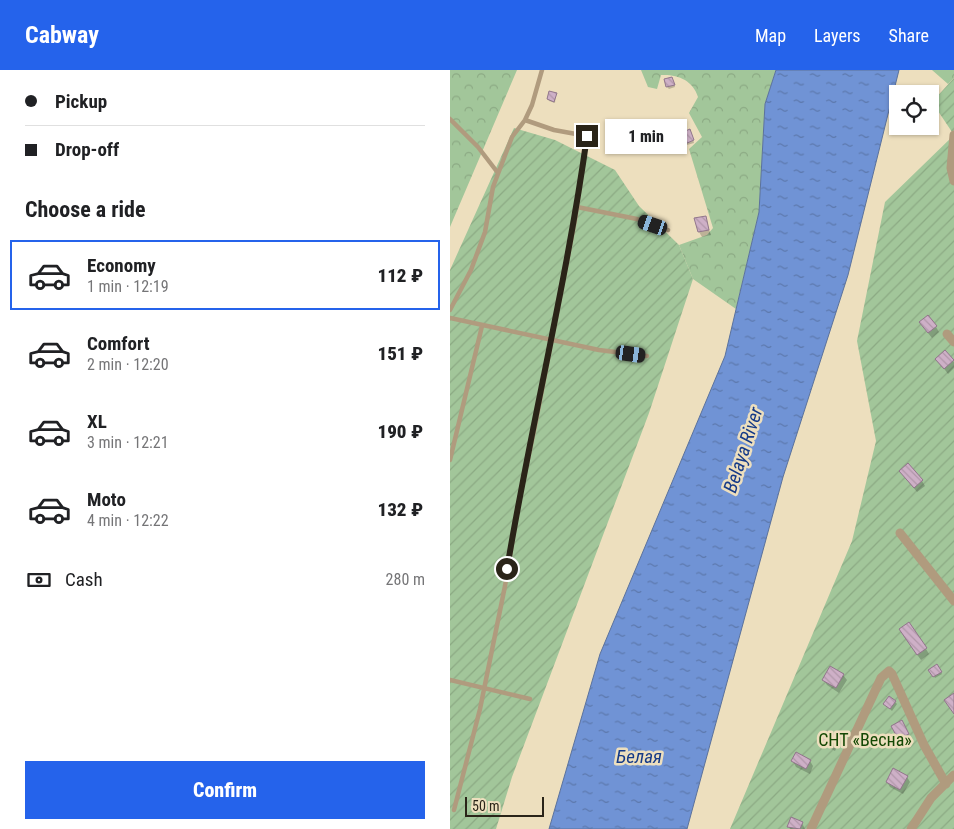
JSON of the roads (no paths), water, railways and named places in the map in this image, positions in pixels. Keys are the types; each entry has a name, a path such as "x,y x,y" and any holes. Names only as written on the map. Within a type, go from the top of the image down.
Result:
{"street":[{"path":"954,135 951,168 954,181"},
{"path":"948,334 954,342"},
{"path":"900,533 954,601"},
{"path":"811,829 881,678 888,671 892,674 924,745 946,784"},
{"path":"911,829 932,798 954,775"}],"lane":[{"path":"450,310 471,270 484,232 493,187 512,137 525,120 542,70"},
{"path":"450,119 478,147 498,173"},
{"path":"454,810 483,688 577,206 587,136 554,130 525,120"},
{"path":"577,206 637,219 668,230"},
{"path":"450,318 599,350 646,356"},
{"path":"450,460 482,326"},
{"path":"450,680 530,699"}],"water":[{"name":"Белая","path":"776,70 899,70 895,85 889,85 889,110 848,275 783,477 687,829 549,829 600,654 725,356 759,212 765,104"}],"water label":[{"name":"Belaya River","path":"743,450"}],"park label":[{"name":"СНТ «Весна»","path":"865,739"}]}
